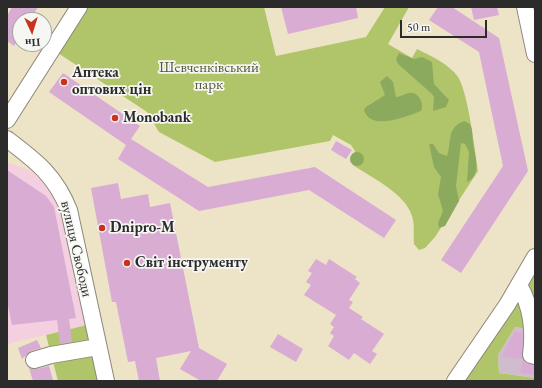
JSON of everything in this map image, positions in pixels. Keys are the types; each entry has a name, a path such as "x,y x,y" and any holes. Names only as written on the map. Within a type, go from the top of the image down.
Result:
{"street":[{"path":"7,120 79,7"},
{"path":"525,7 535,54"},
{"name":"вулиця Свободи","path":"7,139 48,173 62,192 69,210 106,381"},
{"path":"456,381 519,285 535,257"},
{"path":"519,285 526,297 531,314 533,335 531,356 535,356"},
{"path":"34,360 51,355 98,346"}],"shaded area":[{"path":"7,162 31,171 56,194 64,216 87,325 7,344"},
{"path":"515,327 535,330 535,378 499,373 498,355"}],"green space":[{"name":"Шевченківський парк","path":"86,7 264,7 276,56 366,37 385,7 409,7 388,44 412,58 417,49 445,64 458,77 462,85 468,108 478,171 435,237 425,248 419,250 414,244 413,219 408,208 395,193 353,165 351,160 355,151 351,145 333,135 330,141 215,162 159,132 147,112 55,51"},
{"path":"399,53 414,59 422,57 432,62 434,84 449,100 446,107 433,111 434,97 398,64 396,59"},
{"path":"387,76 393,82 396,97 409,93 418,96 422,105 421,111 390,121 374,120 368,117 364,110 366,107 385,95 380,82"},
{"path":"464,121 470,124 472,128 476,158 475,174 472,179 467,182 469,152 465,144 461,143 456,186 459,201 445,226 439,228 438,223 443,211 438,194 441,177 434,167 429,144 433,144 439,153 447,156 452,131 454,127"},
{"path":"354,152 360,152 364,156 364,162 360,166 354,166 350,162 350,156"},
{"path":"535,270 535,330 515,327 498,355 499,373 535,378 535,381 464,381"},
{"path":"87,325 101,381 58,381 46,335"}],"building":[{"path":"12,7 38,7 35,12 12,12 12,45 7,41 7,16"},
{"path":"281,7 356,7 358,18 288,34"},
{"path":"438,7 452,7 499,38 528,171 461,273 441,260 503,166 479,52 429,20"},
{"path":"471,7 497,7 499,15 474,20"},
{"path":"63,73 140,126 131,139 208,187 315,167 396,220 384,238 309,190 199,211 118,159 126,145 49,92"},
{"path":"336,141 352,150 346,159 331,150"},
{"path":"7,170 46,196 54,207 76,318 69,319 72,342 60,344 57,320 12,325 7,300"},
{"path":"118,183 121,199 148,194 150,207 170,203 199,348 227,364 217,381 201,381 180,369 191,351 156,358 160,381 139,381 135,361 128,362 116,302 112,302 91,188"},
{"path":"316,259 326,265 329,259 357,277 355,279 360,283 349,300 353,302 349,308 363,317 361,319 384,334 372,351 377,354 370,364 354,353 349,360 328,346 334,336 330,333 334,327 330,324 336,315 304,295 311,285 306,282 312,273 308,271"},
{"path":"515,331 523,333 522,359 502,356"},
{"path":"278,334 303,349 296,362 270,347"},
{"path":"37,340 41,348 31,351 22,359 18,348"},
{"path":"523,359 528,364 535,365 535,375 520,373"},
{"path":"49,366 53,380 33,381 29,368 36,369"}],"place":[{"name":"Аптека оптових цін","path":"64,82"},
{"name":"Monobank","path":"115,118"},
{"name":"Dnipro-M","path":"102,228"},
{"name":"Світ інструменту","path":"127,263"}]}
